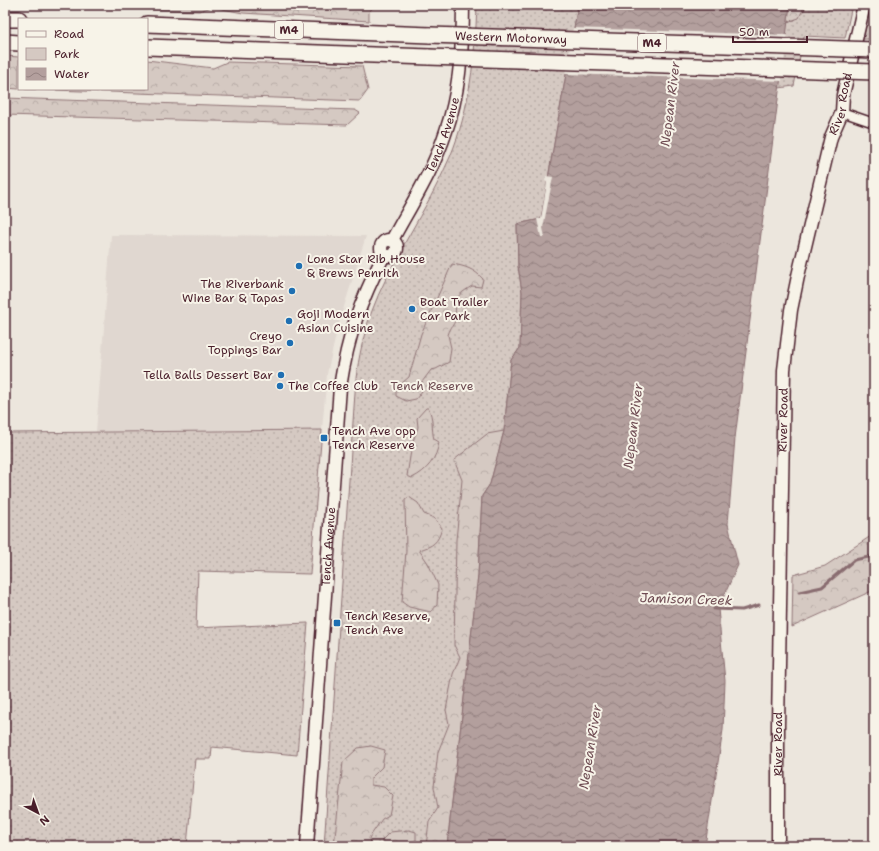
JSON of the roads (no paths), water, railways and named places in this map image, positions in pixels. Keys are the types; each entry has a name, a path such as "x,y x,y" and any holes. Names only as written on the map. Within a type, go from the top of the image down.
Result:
{"highway":[{"path":"5,19 18,19"},
{"name":"Western Motorway","path":"148,24 874,50"},
{"path":"5,42 18,43"},
{"name":"Western Motorway","path":"148,47 874,72"}],"street":[{"name":"Tench Avenue","path":"307,846 340,387 345,357 355,318 368,287 384,255 392,255 396,252 397,246 392,240 429,172 446,132 458,82 464,5"},
{"name":"River Road","path":"778,846 778,725 784,370 791,310 798,276 831,137 842,112 842,94 864,5"},
{"path":"842,112 874,123"}],"water":[{"name":"Nepean River","path":"578,5 790,5 735,438 728,524 738,565 718,609 725,681 723,730 705,846 447,846 478,576 482,496 490,484 504,431 511,360 520,348 522,292 518,266 517,224 541,219"}],"waterway":[{"name":"Jamison Creek","path":"799,592 822,587 854,560 874,556"},
{"name":"Jamison Creek","path":"714,609 742,610 759,605"}],"place":[{"name":"Lone Star Rib House & Brews Penrith","path":"299,266"},
{"name":"The Riverbank Wine Bar & Tapas","path":"292,291"},
{"name":"Boat Trailer Car Park","path":"412,309"},
{"name":"Goji Modern Asian Cuisine","path":"289,321"},
{"name":"Creyo Toppings Bar","path":"290,343"},
{"name":"Tella Balls Dessert Bar","path":"281,375"},
{"name":"The Coffee Club","path":"280,386"},
{"name":"Tench Ave opp Tench Reserve","path":"324,438"},
{"name":"Tench Reserve, Tench Ave","path":"337,623"}],"park label":[{"name":"Tench Reserve","path":"432,386"}]}
